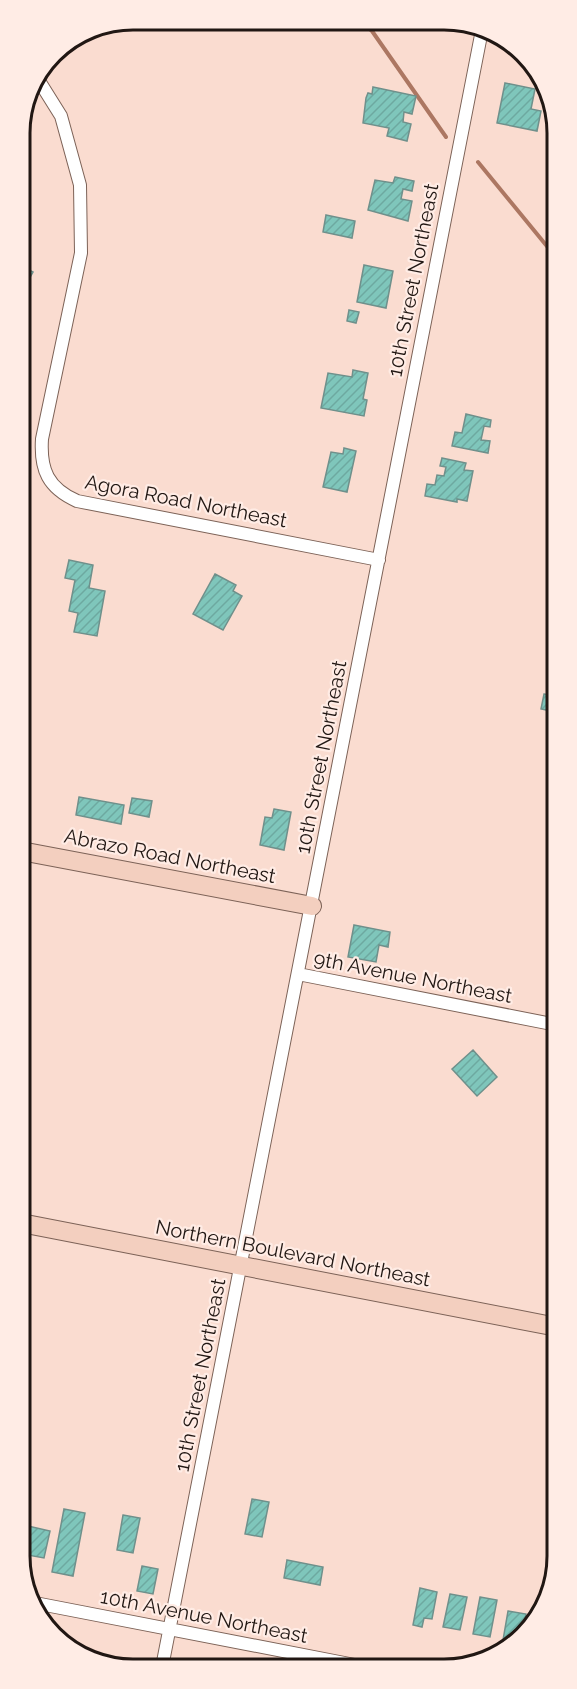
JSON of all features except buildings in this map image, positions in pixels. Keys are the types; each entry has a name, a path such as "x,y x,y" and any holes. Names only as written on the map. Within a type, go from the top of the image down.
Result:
{"main road":[{"name":"Abrazo Road Northeast","path":"30,853 312,906"},
{"name":"Northern Boulevard Northeast","path":"30,1225 547,1326"}],"street":[{"name":"10th Street Northeast","path":"164,1659 481,37"},
{"name":"Agora Road Northeast","path":"42,86 61,116 80,185 81,253 42,439 41,454 47,477 55,488 77,501 379,560"},
{"name":"9th Avenue Northeast","path":"298,974 547,1023"},
{"name":"10th Avenue Northeast","path":"43,1605 324,1659"}],"waterway":[{"path":"371,30 446,137"},
{"path":"478,162 547,246"}]}
